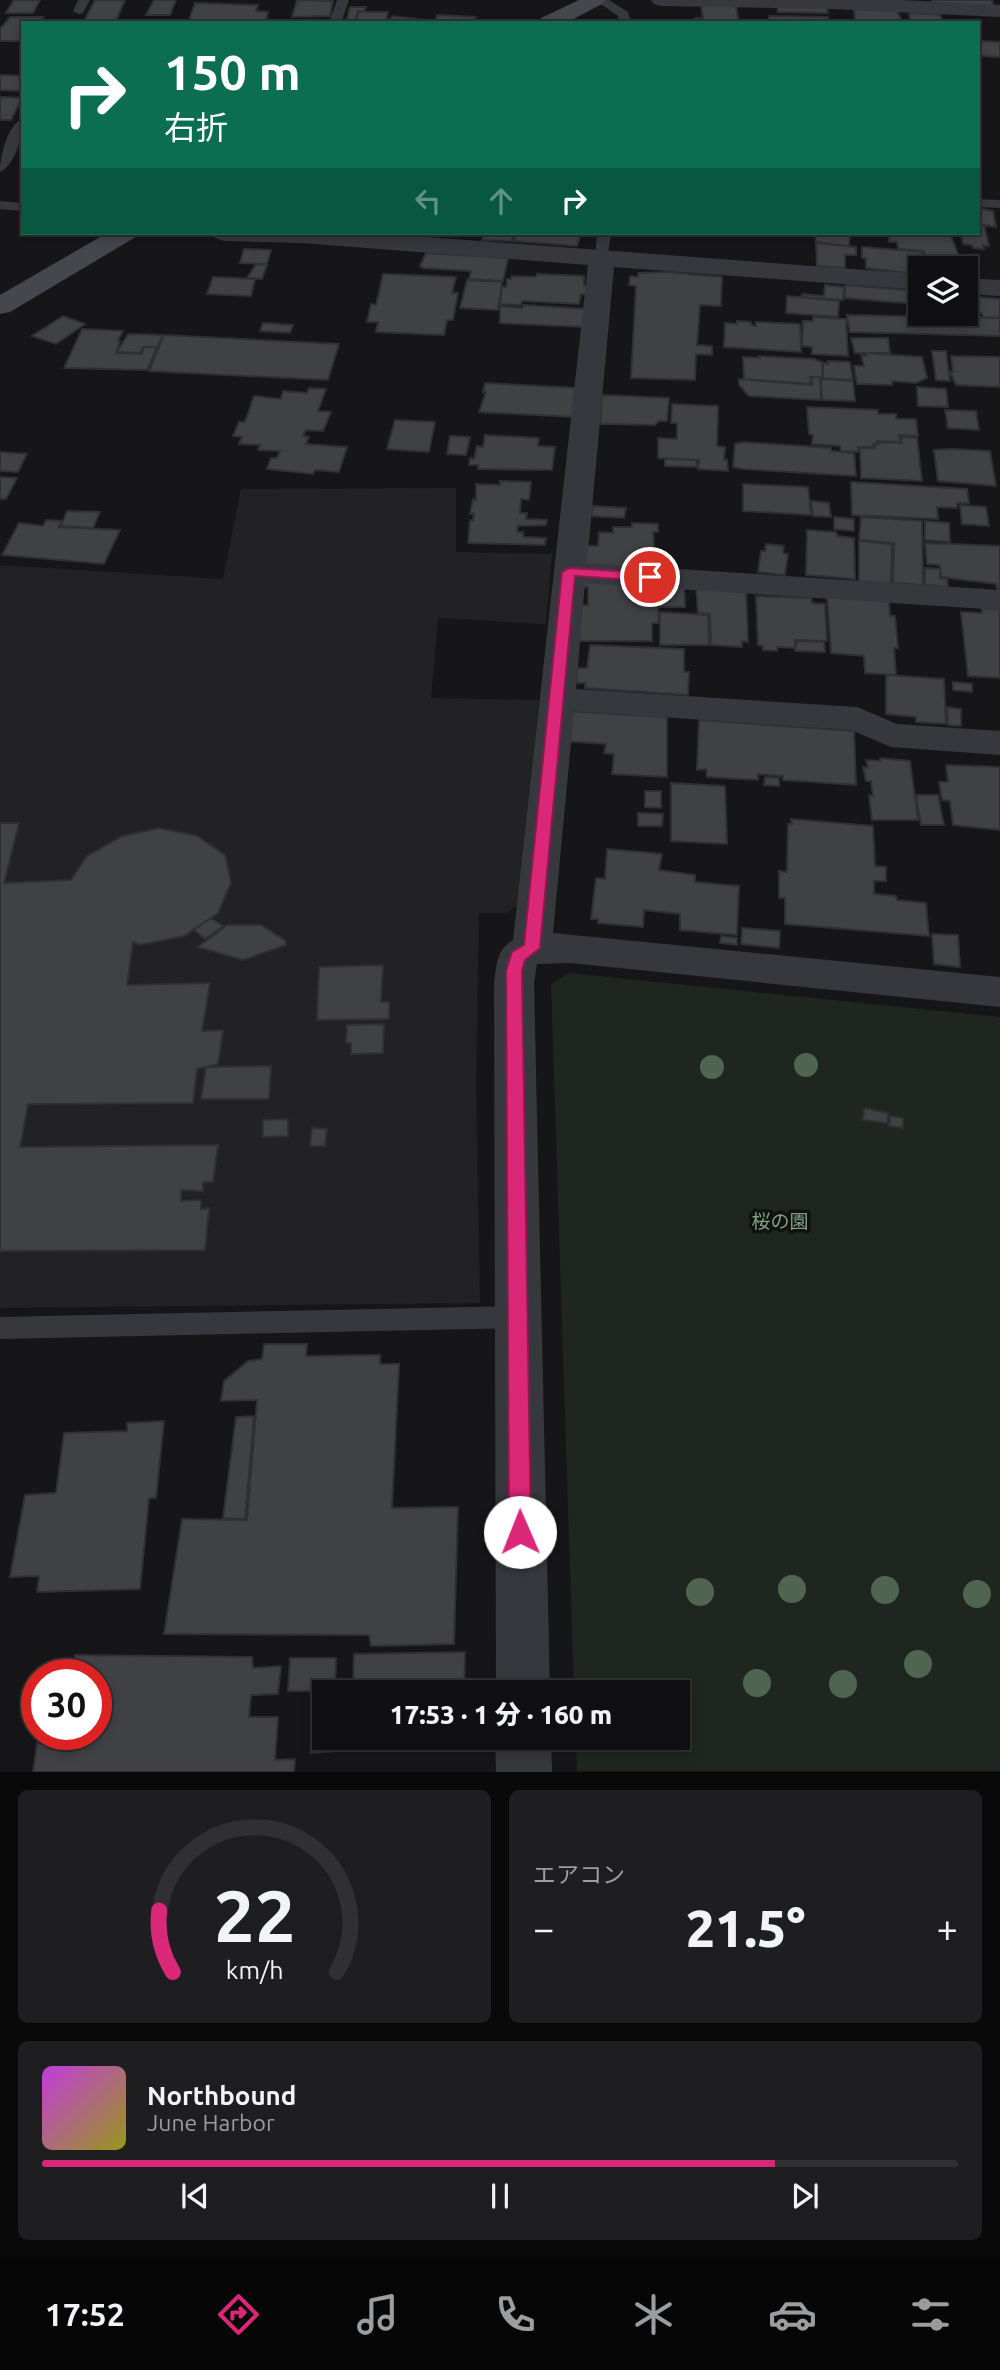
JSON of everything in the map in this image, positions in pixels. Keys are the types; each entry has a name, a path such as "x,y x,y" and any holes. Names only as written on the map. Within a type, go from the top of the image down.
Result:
{"main road":[{"path":"553,21 595,0"},
{"path":"0,306 122,235"}],"street":[{"path":"661,0 1000,10"},
{"path":"301,235 603,246 908,281"},
{"path":"532,948 603,246"},
{"path":"978,287 1000,288"},
{"path":"569,572 1000,600"},
{"path":"558,699 857,719 891,735 1000,743"},
{"path":"523,1680 514,971 518,956 532,948 570,948 1000,992"},
{"path":"523,1750 524,1772"}],"lane":[{"path":"336,21 343,0"},
{"path":"601,0 624,14 625,21"},
{"path":"0,168 21,126"},
{"path":"980,203 1000,204"},
{"path":"0,205 21,207"},
{"path":"0,1328 517,1317"}],"shaded area":[{"path":"456,488 456,552 552,554 546,624 438,618 431,698 539,700 521,903 507,913 479,913 476,1085 480,1303 0,1308 0,565 223,579 241,489"}],"green space":[{"name":"桜の園","path":"569,973 1000,1017 1000,1771 577,1771 576,1750 690,1750 690,1680 574,1680 551,984"}],"building":[{"path":"14,0 40,0 33,13 6,13"},
{"path":"95,0 125,0 116,21 84,21"},
{"path":"154,0 176,0 170,15 146,15"},
{"path":"297,0 333,1 330,16 292,17"},
{"path":"932,0 992,0 993,7 933,5"},
{"path":"195,3 258,5 256,11 268,12 266,21 189,21"},
{"path":"701,5 736,6 739,21 696,21 695,18 703,18"},
{"path":"777,5 826,5 828,13 778,12"},
{"path":"350,7 366,7 364,12 358,11 355,21 346,21"},
{"path":"854,9 897,11 902,21 855,21"},
{"path":"359,12 388,12 386,20 392,16 427,20 427,21 356,21"},
{"path":"909,13 937,14 941,16 942,21 910,21"},
{"path":"437,15 476,17 474,21 436,21"},
{"path":"769,16 828,17 829,21 769,21"},
{"path":"10,17 43,17 41,21 21,21 21,41 0,41 0,29"},
{"path":"980,41 1000,42 1000,57 980,56"},
{"path":"0,75 21,76 21,91 0,90"},
{"path":"0,97 21,98 11,120 0,120"},
{"path":"980,208 993,211 996,227 980,224"},
{"path":"980,225 984,225 989,246 983,245 984,249 963,244 961,235 980,235"},
{"path":"483,235 514,235 512,241 482,240"},
{"path":"516,235 580,235 577,246 514,241"},
{"path":"815,235 850,235 849,246 816,242"},
{"path":"888,235 951,235 959,256 924,256 924,251 898,249 897,242 889,242"},
{"path":"816,243 856,247 856,255 845,255 845,268 817,266"},
{"path":"862,247 922,252 922,256 908,256 907,273 866,268 866,258 862,258"},
{"path":"244,249 271,250 267,264 240,263"},
{"path":"426,253 508,258 503,281 469,279 471,271 423,268 420,266"},
{"path":"256,264 267,265 262,279 247,278"},
{"path":"667,272 722,277 721,306 700,305 697,345 712,346 712,355 696,354 695,380 631,378 636,286 629,285 630,276 638,277 638,273"},
{"path":"383,274 456,277 452,293 458,293 453,320 447,320 444,335 376,332 378,322 367,322 371,304 376,305"},
{"path":"537,274 584,276 584,286 589,286 588,295 581,294 579,304 522,301 521,305 500,304 502,287 506,287 507,279 512,276 536,277"},
{"path":"213,277 255,279 251,296 207,294"},
{"path":"467,280 502,282 498,310 460,308"},
{"path":"825,285 844,287 843,300 802,297 802,294 824,296"},
{"path":"845,285 908,290 908,303 845,298"},
{"path":"787,296 839,301 838,317 786,313"},
{"path":"978,297 1000,299 1000,318 984,317 978,313"},
{"path":"524,305 587,309 584,327 500,323 500,306 522,308"},
{"path":"847,315 908,316 908,326 978,326 978,318 1000,318 1000,336 850,332"},
{"path":"63,316 85,324 56,344 32,336"},
{"path":"813,317 846,319 848,356 812,354 812,347 802,346 803,321 813,321"},
{"path":"737,321 751,322 751,325 756,326 756,322 800,324 801,352 724,347 725,323 737,324"},
{"path":"263,323 293,325 290,333 260,331"},
{"path":"82,329 123,331 116,353 142,354 144,347 157,347 147,370 64,368"},
{"path":"128,334 163,335 157,347 143,347 140,353 117,352"},
{"path":"164,335 339,344 328,380 149,371"},
{"path":"851,338 888,338 890,353 855,353"},
{"path":"932,351 946,351 950,381 936,380"},
{"path":"866,353 922,357 927,378 916,383 892,381 892,385 857,384 854,366 864,366 861,355 866,356"},
{"path":"759,356 814,359 827,364 822,363 822,377 810,377 811,384 744,379 743,357 760,358"},
{"path":"951,356 1000,357 1000,387 956,385 950,372 953,372"},
{"path":"828,361 850,362 853,380 820,378 821,400 749,396 739,385 739,379 812,385 812,377 823,378 823,364 828,364"},
{"path":"821,379 853,381 855,401 822,400"},
{"path":"485,383 577,388 574,417 479,412 486,392 483,392"},
{"path":"917,387 946,389 948,407 918,406"},
{"path":"309,388 326,389 318,411 331,412 323,431 306,430 303,436 309,437 306,444 347,447 339,472 315,470 313,474 267,469 271,458 277,458 280,451 258,450 260,445 239,444 242,437 233,436 239,422 245,422 254,396 281,399 283,391 307,393"},
{"path":"602,395 669,398 667,421 659,421 655,425 600,424"},
{"path":"672,404 718,406 717,446 725,447 724,460 727,460 728,471 698,469 699,460 658,458 658,438 677,439 677,423 671,423"},
{"path":"807,407 878,410 878,414 896,414 896,419 916,419 918,436 899,435 900,442 877,441 872,447 858,447 858,452 841,451 840,446 812,444 813,435 809,434"},
{"path":"945,410 976,411 979,430 948,428"},
{"path":"395,420 435,422 429,452 387,449"},
{"path":"485,435 539,438 538,446 555,447 552,470 478,469 478,465 469,465 470,458 474,459 477,446 483,447"},
{"path":"450,436 470,437 466,455 447,454"},
{"path":"901,437 917,438 922,481 861,478 860,448 875,448 874,445 878,445 878,442 902,443"},
{"path":"742,442 831,448 831,451 854,453 856,476 733,467 735,444"},
{"path":"934,450 990,451 996,486 938,481"},
{"path":"0,452 27,454 18,472 0,471"},
{"path":"665,459 696,460 697,467 665,466"},
{"path":"0,477 17,478 6,499 0,499"},
{"path":"500,481 531,482 529,500 521,499 520,513 527,513 526,519 547,520 546,525 518,526 517,532 523,532 524,537 546,538 545,545 468,543 470,520 473,521 474,513 470,514 473,499 476,500 476,484 500,485"},
{"path":"851,482 967,489 969,503 957,503 957,508 937,507 938,519 852,515"},
{"path":"743,484 808,487 811,515 743,511"},
{"path":"811,501 829,503 831,517 813,516"},
{"path":"960,505 986,507 989,526 962,524"},
{"path":"593,506 626,508 624,518 591,516"},
{"path":"67,511 100,512 93,528 61,526"},
{"path":"834,517 854,519 854,531 834,529"},
{"path":"861,517 922,521 923,585 893,583 894,543 859,540"},
{"path":"46,520 62,521 59,527 120,530 104,564 2,555 19,523 43,526"},
{"path":"925,521 949,523 950,542 925,540"},
{"path":"632,523 658,524 658,532 653,532 655,562 633,563 633,569 579,565 579,545 598,546 599,532 613,533 613,527 632,527"},
{"path":"807,530 836,532 837,536 854,538 855,579 806,575"},
{"path":"859,541 892,544 891,584 859,581"},
{"path":"925,543 1000,546 1000,589 997,589 996,584 941,577 940,565 927,564"},
{"path":"766,544 784,546 783,553 788,554 785,575 758,572 761,551 765,551"},
{"path":"925,568 940,569 940,578 947,579 948,587 925,585"},
{"path":"578,579 621,581 622,586 657,587 659,623 652,623 652,641 572,641 577,606 588,605 588,587 578,587"},
{"path":"658,584 684,584 685,607 659,607"},
{"path":"696,585 746,588 748,642 742,641 742,647 711,645 710,614 698,613"},
{"path":"827,594 889,598 890,616 895,616 898,648 894,648 896,675 865,673 864,656 831,653"},
{"path":"756,596 811,598 812,603 825,604 827,641 795,640 795,648 777,647 777,651 763,650 763,646 758,645"},
{"path":"982,608 1000,610 1000,678 968,676 961,612 982,613"},
{"path":"660,612 708,615 709,645 660,645"},
{"path":"797,641 824,642 825,652 795,651"},
{"path":"590,645 684,649 684,672 689,672 688,695 585,688 585,683 577,683 577,668 587,668"},
{"path":"886,675 944,679 946,724 916,722 916,717 886,714"},
{"path":"953,682 972,684 972,692 953,690"},
{"path":"947,707 961,709 961,726 948,725"},
{"path":"567,711 667,717 667,777 612,774 614,754 604,753 606,744 563,741"},
{"path":"699,720 854,731 856,785 783,780 783,776 758,774 758,780 707,777 706,769 697,770"},
{"path":"880,758 910,761 918,820 872,820 869,795 873,796 871,781 866,781 863,767 868,768 866,760 881,761"},
{"path":"946,765 1000,767 1000,830 953,825 950,801 942,800 939,782 948,782"},
{"path":"765,777 779,778 779,786 764,785"},
{"path":"671,783 725,786 727,844 671,841"},
{"path":"645,791 661,791 661,808 645,807"},
{"path":"916,795 938,795 944,825 921,825"},
{"path":"638,813 663,814 662,826 638,826"},
{"path":"791,819 873,826 875,866 886,867 886,881 874,881 874,894 926,903 929,936 785,924 785,898 779,898 779,871 787,872 788,824 792,824"},
{"path":"0,823 19,823 4,883 71,880 86,857 122,836 159,828 197,836 225,855 231,883 218,913 184,936 140,945 133,942 127,985 210,983 202,1031 223,1030 218,1064 197,1069 193,1103 28,1104 20,1147 218,1145 213,1182 203,1182 203,1191 181,1190 181,1201 201,1200 201,1209 209,1208 205,1250 0,1251"},
{"path":"607,849 662,854 659,870 695,875 695,882 739,886 737,935 680,930 680,914 644,910 643,927 598,923 598,919 591,919 596,878 605,879"},
{"path":"211,918 223,926 205,939 194,930"},
{"path":"227,925 261,925 286,941 286,945 243,960 198,947"},
{"path":"742,928 780,931 779,948 741,944"},
{"path":"932,934 958,935 960,967 934,964"},
{"path":"721,936 737,938 737,945 720,943"},
{"path":"383,965 381,1002 389,1002 389,1019 317,1020 319,967"},
{"path":"384,1024 383,1053 351,1054 351,1043 346,1043 347,1025"},
{"path":"271,1066 269,1099 201,1099 206,1067"},
{"path":"864,1108 888,1113 887,1123 863,1120"},
{"path":"890,1116 903,1118 903,1128 889,1126"},
{"path":"288,1119 288,1136 263,1137 263,1120"},
{"path":"312,1128 327,1129 325,1146 310,1146"},
{"path":"264,1344 307,1344 306,1356 380,1355 380,1364 399,1364 392,1508 458,1507 454,1644 371,1646 369,1635 164,1634 182,1519 247,1520 257,1400 221,1401 224,1381 248,1361 262,1359"},
{"path":"254,1416 245,1519 223,1518 236,1417"},
{"path":"164,1421 156,1498 149,1498 140,1589 37,1592 39,1576 10,1577 25,1495 56,1493 64,1433 127,1431 127,1423"},
{"path":"465,1652 464,1680 353,1680 354,1654"},
{"path":"75,1655 252,1657 253,1668 281,1666 278,1694 251,1695 249,1717 278,1717 275,1760 295,1759 294,1772 33,1772 36,1750 112,1750 112,1659 75,1659"},
{"path":"290,1658 336,1658 335,1680 312,1680 312,1691 288,1691"},
{"path":"312,1736 312,1750 353,1750 311,1753"}],"route":[{"path":"520,1532 515,961 518,956 532,948 536,920 569,572 650,577"}]}
